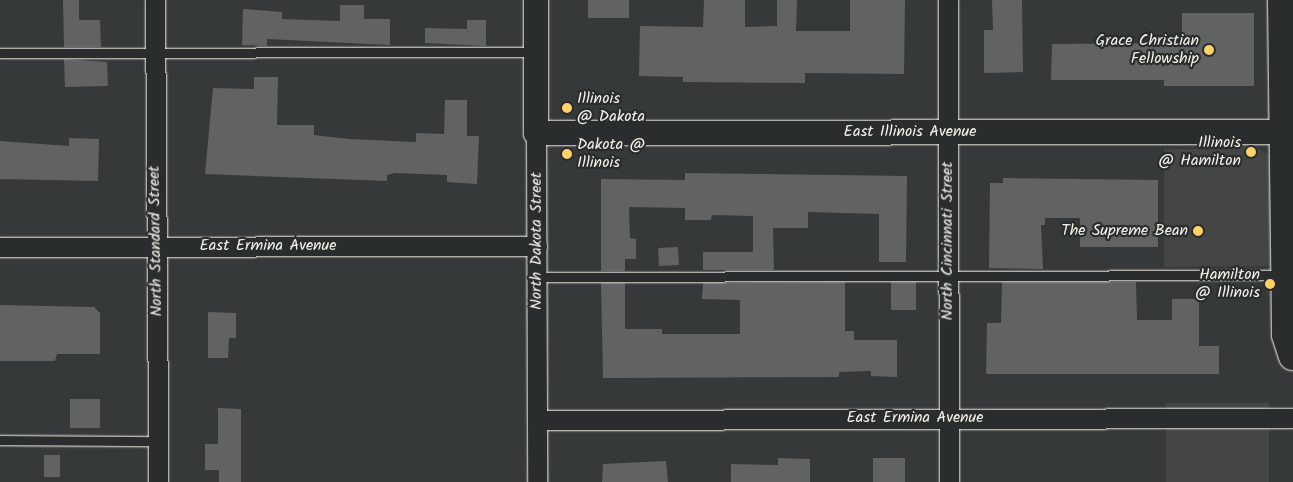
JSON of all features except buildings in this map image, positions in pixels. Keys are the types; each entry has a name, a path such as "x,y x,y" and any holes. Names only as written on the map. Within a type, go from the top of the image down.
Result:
{"main road":[{"path":"1282,0 1286,335 1293,356"}],"street":[{"name":"North Standard Street","path":"154,0 158,482"},
{"name":"North Dakota Street","path":"536,0 537,482"},
{"name":"North Cincinnati Street","path":"948,0 949,482"},
{"name":"East Illinois Avenue","path":"536,133 1284,132"},
{"name":"East Ermina Avenue","path":"0,247 537,246"},
{"name":"East Ermina Avenue","path":"537,420 1293,418"}],"lane":[{"path":"0,53 536,52"},
{"path":"537,277 948,278 1285,275"},
{"path":"0,440 158,441"}],"shaded area":[{"path":"1250,143 1269,155 1271,266 1164,267 1164,149 1232,149"},
{"path":"1166,403 1269,403 1269,482 1166,482"}],"place":[{"name":"Grace Christian Fellowship","path":"1209,50"},
{"name":"Illinois @ Dakota","path":"567,108"},
{"name":"Illinois @ Hamilton","path":"1251,152"},
{"name":"Dakota @ Illinois","path":"567,154"},
{"name":"The Supreme Bean","path":"1198,231"},
{"name":"Hamilton @ Illinois","path":"1270,284"}]}
